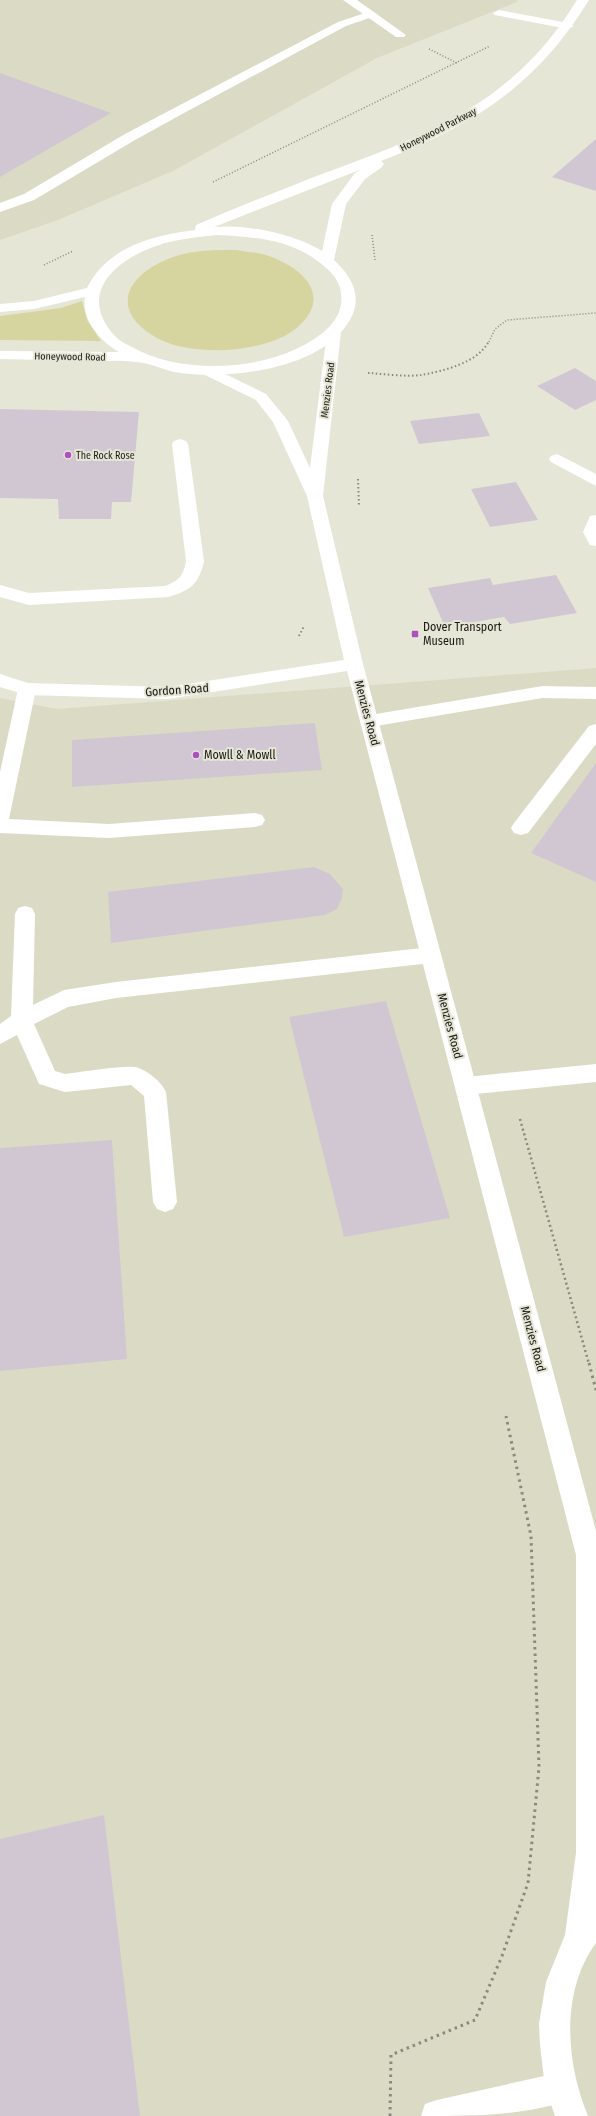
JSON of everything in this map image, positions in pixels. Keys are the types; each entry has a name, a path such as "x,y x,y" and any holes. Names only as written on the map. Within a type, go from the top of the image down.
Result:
{"street":[{"path":"349,0 400,35"},
{"name":"Honeywood Parkway","path":"187,234 277,196 389,154 465,117 500,95 534,67 568,26 583,0"},
{"path":"498,13 568,26"},
{"path":"0,208 29,197 130,137 342,24 371,14"},
{"name":"Honeywood Parkway","path":"327,260 339,204 360,176 389,154"},
{"path":"234,232 279,238 306,247 327,260 343,276 350,294 347,314 334,332 312,348 282,361 246,369 208,370 172,367 141,358 115,344 98,328 90,309 92,291 104,271 125,255 154,242 187,234 234,232"},
{"path":"0,308 34,305 92,291"},
{"name":"Menzies Road","path":"315,496 334,332"},
{"name":"Honeywood Road","path":"0,355 141,358"},
{"name":"Menzies Road","path":"208,370 261,397 280,421 315,496 354,664 593,1562 591,1852 588,1928 561,1981 554,2033 567,2102"},
{"path":"0,591 29,599 168,591 180,586 192,576 195,561 180,444"},
{"path":"557,458 596,481"},
{"path":"596,520 591,532 596,541"},
{"name":"Gordon Road","path":"0,680 27,689 168,693 222,686 354,664"},
{"path":"0,817 27,689"},
{"path":"370,721 543,692 596,693"},
{"path":"521,828 596,731"},
{"path":"0,826 109,831 255,820"},
{"path":"25,914 22,1020 47,1078 65,1083 134,1076 148,1085 155,1092 164,1202"},
{"path":"0,1035 22,1020 64,999 89,994 431,955"},
{"path":"466,1086 596,1073"},
{"path":"437,2116 567,2102"}],"path":[{"path":"212,183 370,104 465,60 538,20"},
{"path":"372,234 375,262"},
{"path":"41,266 77,249"},
{"path":"366,367 366,373 420,376 457,364 475,356 487,345 494,329 507,320 596,313"},
{"path":"357,477 359,512"},
{"path":"510,1081 596,1390"},
{"path":"390,2116 390,2055 475,2020 502,1956 528,1883 539,1767 531,1536 506,1413"}],"shaded area":[{"path":"0,0 517,0 517,2 377,58 173,171 58,220 0,240"},
{"path":"236,250 262,254 278,260 299,273 307,281 312,291 313,302 310,313 300,325 271,342 253,347 213,350 194,349 161,340 144,329 133,317 128,306 129,294 134,283 144,272 158,263 183,254 206,251"},
{"path":"82,301 87,320 101,341 0,340 0,316 61,308"},
{"path":"596,668 596,2116 0,2116 0,698 57,709"}],"building":[{"path":"0,73 111,113 0,177"},
{"path":"596,139 596,191 552,177"},
{"path":"575,368 596,381 596,400 575,410 537,386"},
{"name":"The Rock Rose","path":"0,409 139,412 131,502 112,502 111,519 59,519 58,499 0,498"},
{"path":"479,413 490,436 419,444 410,421"},
{"path":"516,482 538,520 490,527 471,489"},
{"path":"556,575 577,613 510,624 504,617 445,627 428,588 490,578 493,585"},
{"name":"Mowll & Mowll","path":"315,723 322,770 72,787 72,740"},
{"path":"596,763 596,882 531,853"},
{"path":"314,867 330,874 343,889 342,898 337,909 325,915 111,943 108,892"},
{"path":"386,1001 450,1218 344,1237 289,1017"},
{"path":"112,1140 127,1359 0,1371 0,1148"},
{"path":"104,1815 140,2116 0,2116 0,1839"}],"place":[{"name":"The Rock Rose","path":"68,455"},
{"name":"Dover Transport Museum","path":"415,634"},
{"name":"Mowll & Mowll","path":"196,755"}]}
